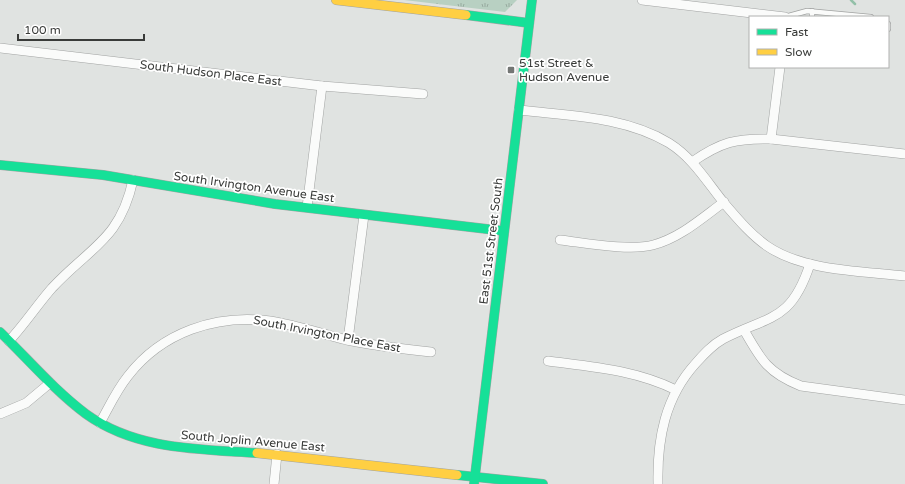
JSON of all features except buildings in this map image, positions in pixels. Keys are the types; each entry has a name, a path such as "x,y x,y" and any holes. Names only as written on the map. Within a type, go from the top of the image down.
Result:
{"street":[{"path":"336,0 529,23"},
{"name":"East 51st Street South","path":"474,480 532,0"},
{"path":"642,0 777,16"},
{"name":"South Hudson Place East","path":"0,48 322,86 423,94"},
{"path":"771,138 780,68"},
{"path":"307,207 322,86"},
{"path":"519,110 609,122 634,127 670,144 692,162 752,234 768,246 788,257 810,264 905,276"},
{"path":"692,162 710,149 731,141 751,138 771,138 905,154"},
{"name":"South Irvington Avenue East","path":"0,165 74,171 231,197 364,215 504,231"},
{"path":"9,341 22,327 51,289 101,244 115,226 126,205 133,180"},
{"path":"560,240 628,247 652,246 677,235 724,202"},
{"path":"348,340 364,215"},
{"path":"658,484 660,441 665,415 676,390 689,371 707,350 722,340 778,316 788,307 799,293 810,264"},
{"name":"South Irvington Place East","path":"100,423 117,392 144,358 170,339 191,329 222,321 250,319 272,322 348,340 431,352"},
{"path":"744,330 759,357 772,372 790,382 801,386 905,400"},
{"name":"South Joplin Avenue East","path":"0,332 50,383 79,408 100,423 131,437 161,445 277,454 474,480 543,484"},
{"path":"548,361 632,373 655,380 676,390"},
{"path":"0,414 26,403 50,383"},
{"path":"274,484 277,454"}],"lane":[{"path":"788,16 803,11 861,16"},
{"path":"812,11 812,16"}],"green space":[{"path":"404,0 517,0 505,12"}],"waterway":[{"path":"851,0 855,4"}],"traffic: fast":[{"path":"474,484 532,0"},
{"path":"466,15 529,23"},
{"path":"0,165 103,175 275,204 504,231"},
{"path":"0,332 74,405 105,426 126,435 168,446 257,453"},
{"path":"457,475 543,484"}],"traffic: slow":[{"path":"336,0 466,15"},
{"path":"257,453 457,475"}],"place":[{"name":"51st Street & Hudson Avenue","path":"511,70"}]}
